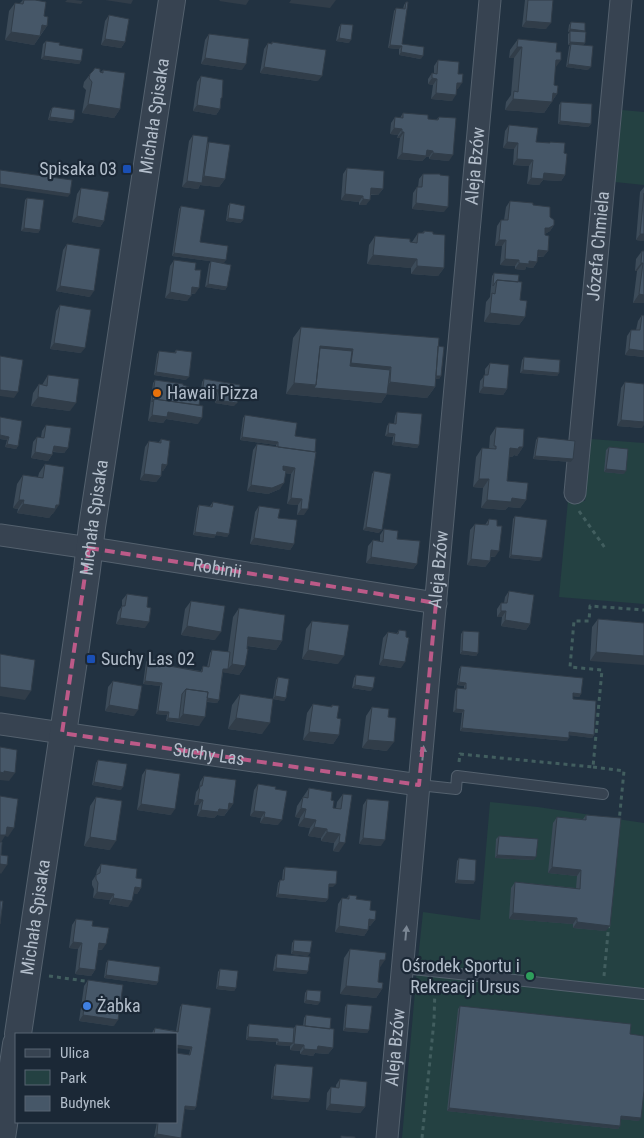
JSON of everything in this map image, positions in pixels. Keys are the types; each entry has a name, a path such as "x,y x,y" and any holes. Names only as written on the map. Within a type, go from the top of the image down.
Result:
{"street":[{"name":"Michała Spisaka","path":"18,1033 172,0"},
{"name":"Aleja Bzów","path":"387,1138 490,0"},
{"name":"Józefa Chmiela","path":"575,493 621,0"},
{"name":"Robinii","path":"0,535 436,603"},
{"name":"Suchy Las","path":"0,724 419,785"},
{"path":"2,1138 15,1051"}],"lane":[{"path":"419,785 456,789 457,776 603,794"},
{"path":"403,968 644,994"}],"path":[{"path":"575,493 576,507 605,548"},
{"path":"593,767 602,670 570,667 574,621 588,620 590,606 644,610"},
{"path":"457,776 460,754 624,771 618,828"},
{"path":"604,978 609,921"},
{"path":"48,976 85,981"},
{"path":"422,1138 434,1021 434,987"}],"highlighted area":[{"path":"89,548 436,603 419,785 62,733"}],"green space":[{"path":"622,110 644,112 644,185 615,182"},
{"path":"591,439 644,443 644,604 559,597 568,500 585,501"},
{"name":"Ośrodek Sportu i Rekreacji Ursus","path":"490,802 538,807 644,823 644,1138 402,1138 423,912 480,920"}],"building":[{"path":"24,0 46,2 44,16 48,17 47,26 42,25 40,36 11,32 15,3 23,4"},
{"path":"528,0 553,0 551,23 526,21"},
{"path":"406,2 408,2 402,44 424,47 423,56 401,52 402,46 390,45 396,8 405,9"},
{"path":"109,15 129,19 125,42 105,39"},
{"path":"571,22 585,23 585,31 570,29"},
{"path":"341,24 353,25 351,40 339,38"},
{"path":"570,31 586,32 585,43 570,42"},
{"path":"209,34 249,39 246,64 205,58"},
{"path":"518,39 557,43 556,52 561,52 561,60 556,60 554,85 558,86 557,94 553,93 552,102 513,99 514,91 518,92 522,47 517,47"},
{"path":"46,41 83,49 81,61 44,56"},
{"path":"272,42 326,50 322,76 264,67 268,43 272,44"},
{"path":"571,44 593,46 591,67 568,64"},
{"path":"438,60 459,62 458,74 463,74 462,83 457,83 456,95 436,93 437,79 432,78 432,73 437,74"},
{"path":"95,68 100,69 100,72 103,73 103,70 125,73 120,109 88,104 92,82 89,78"},
{"path":"201,76 223,80 220,109 197,105"},
{"path":"561,102 592,104 591,124 560,121"},
{"path":"54,107 75,110 74,120 50,117"},
{"path":"403,113 428,115 428,119 438,120 439,117 456,118 453,155 433,153 433,151 427,150 426,156 402,153 404,132 402,132 402,129 394,128 395,117 403,118"},
{"path":"509,125 538,128 536,142 565,143 564,153 567,154 565,175 544,173 543,179 531,178 533,160 517,159 518,143 507,142"},
{"path":"193,135 208,137 202,183 187,181"},
{"path":"209,142 230,145 225,179 204,176"},
{"path":"347,168 384,171 383,189 371,188 370,200 363,199 363,196 345,194"},
{"path":"0,170 72,180 70,194 0,184"},
{"path":"423,174 449,176 448,207 416,203 417,187 422,187"},
{"path":"81,188 109,192 104,221 77,216"},
{"path":"644,193 644,234 640,234"},
{"path":"27,198 44,200 40,230 24,228"},
{"path":"510,201 550,207 550,217 554,220 554,225 545,228 545,235 549,236 548,251 538,250 537,262 529,261 529,264 519,263 519,260 505,259 506,240 499,240 501,220 508,220"},
{"path":"230,203 245,206 243,220 228,218"},
{"path":"181,206 205,210 200,242 228,246 226,260 174,253"},
{"path":"424,231 445,235 444,268 417,266 417,259 373,255 375,236 410,239 410,242 417,243 418,233 424,233"},
{"path":"67,244 100,249 94,291 60,286"},
{"path":"642,251 644,251 644,295 639,294 643,263 641,263"},
{"path":"174,260 196,263 195,270 201,270 199,288 192,287 191,296 170,292"},
{"path":"211,261 231,265 227,287 208,284"},
{"path":"494,273 519,275 518,282 497,280 493,286"},
{"path":"497,280 522,282 520,300 527,301 525,317 490,313 492,293 495,294"},
{"path":"60,305 91,310 85,348 54,343"},
{"path":"642,315 644,316 644,351 629,349 631,330 640,330"},
{"path":"301,327 439,338 435,387 390,382 391,367 351,363 353,349 320,346 316,385 294,383"},
{"path":"438,346 444,347 441,376 436,376"},
{"path":"320,348 352,351 350,366 390,370 387,394 314,388 316,385"},
{"path":"176,350 192,352 189,377 156,372 159,351 176,353"},
{"path":"0,356 23,360 18,392 0,390"},
{"path":"524,357 560,360 559,373 523,370"},
{"path":"490,363 509,365 507,389 483,387 484,375 488,375"},
{"path":"48,375 79,379 76,403 38,397 39,384 47,386"},
{"path":"204,379 240,385 237,403 217,400 219,390 203,388"},
{"path":"155,380 183,384 189,387 188,393 191,393 190,397 200,399 199,405 154,399 152,402"},
{"path":"625,382 644,384 644,422 621,420"},
{"path":"154,399 203,406 202,418 168,412 167,417 152,415"},
{"path":"397,412 422,414 419,445 394,442 395,434 388,433 389,423 396,424"},
{"path":"245,415 297,423 295,436 316,439 315,452 278,447 278,442 242,437"},
{"path":"0,417 22,421 18,446 7,444 9,437 0,435"},
{"path":"46,425 71,428 68,448 54,446 52,455 35,452 37,437 44,438"},
{"path":"496,427 524,429 523,447 518,449 510,448 507,481 528,483 526,500 512,498 511,502 487,500 489,479 479,479 482,448 496,449 496,446 494,446"},
{"path":"538,437 575,441 573,459 535,456"},
{"path":"161,439 170,441 167,465 162,464 161,476 144,474 149,441 161,443"},
{"path":"257,444 316,452 308,509 301,509 302,499 291,498 295,468 283,466 283,470 286,471 284,483 272,488 251,485"},
{"path":"609,447 628,449 626,471 606,469"},
{"path":"45,464 64,467 59,505 56,505 55,509 23,504 24,500 19,500 23,475 43,478"},
{"path":"374,471 391,474 382,530 366,527"},
{"path":"213,502 234,506 229,534 217,532 216,535 195,532 199,505 212,507"},
{"path":"259,506 280,509 278,518 297,520 294,544 254,538"},
{"path":"515,516 547,520 542,558 511,555"},
{"path":"489,519 497,520 497,526 502,526 499,551 491,550 490,561 471,559 475,524 488,525"},
{"path":"384,529 398,531 397,539 420,541 417,564 371,557 373,540 383,542"},
{"path":"509,591 534,595 530,624 505,620 506,611 501,611 501,603 507,603"},
{"path":"127,594 148,597 147,607 151,608 149,622 120,618"},
{"path":"191,601 225,606 221,632 187,626"},
{"path":"239,608 285,615 282,641 248,637 245,666 232,664"},
{"path":"598,619 644,623 644,656 596,652"},
{"path":"312,621 349,625 344,656 308,650"},
{"path":"399,630 406,631 406,637 409,638 405,662 383,659 388,632 398,634"},
{"path":"463,631 479,632 478,653 462,651"},
{"path":"212,650 230,652 228,669 223,669 219,700 207,698 208,692 186,689 182,694 179,719 168,718 169,712 158,711 162,683 145,681 148,659 165,661 164,665 202,672 203,666 209,667"},
{"path":"0,654 35,660 31,691 0,687"},
{"path":"461,666 583,678 581,694 573,693 573,699 596,701 594,735 569,732 569,738 462,728 464,710 456,709 457,688 466,689 466,683 459,682"},
{"path":"356,675 375,677 373,688 355,685"},
{"path":"278,677 289,679 286,698 275,696"},
{"path":"113,681 142,686 138,710 109,705"},
{"path":"186,689 208,692 205,717 183,714"},
{"path":"240,694 273,699 270,723 236,718"},
{"path":"313,704 332,707 332,705 339,706 337,718 341,719 339,735 309,732"},
{"path":"372,707 389,709 388,717 396,718 394,742 368,740"},
{"path":"0,747 17,750 15,773 0,772"},
{"path":"98,760 127,764 123,787 94,782"},
{"path":"146,769 180,774 175,809 141,804"},
{"path":"204,776 236,780 233,804 229,803 228,810 219,809 218,812 201,810 203,800 198,799"},
{"path":"258,784 287,791 282,820 264,817 265,812 254,811"},
{"path":"309,788 332,792 333,808 341,809 343,794 352,795 345,843 339,842 340,834 314,827 316,820 304,818 306,809 301,808 303,797 308,798"},
{"path":"0,796 18,799 14,828 7,827 6,835 0,835"},
{"path":"96,797 122,801 116,841 90,837"},
{"path":"367,799 389,801 385,840 363,838"},
{"path":"586,815 621,818 610,926 577,922 577,918 513,913 515,882 580,889 581,870 552,867 557,817 586,820"},
{"path":"499,836 538,839 536,857 497,855"},
{"path":"0,842 2,842 1,855 8,856 7,865 0,864"},
{"path":"459,858 476,860 475,881 457,880"},
{"path":"101,864 137,869 136,878 142,879 141,888 135,887 132,901 113,898 114,894 97,892 98,883 96,875 100,873"},
{"path":"285,867 337,871 336,884 329,884 328,899 278,894 280,880 284,880"},
{"path":"349,895 357,896 356,899 371,901 370,910 376,911 375,920 369,919 368,930 339,926 342,898 349,899"},
{"path":"0,901 3,901 0,924"},
{"path":"76,919 93,921 92,926 109,928 106,944 99,943 95,970 79,968 82,943 73,942"},
{"path":"294,940 312,941 310,953 293,951"},
{"path":"350,949 386,953 385,960 380,960 378,982 383,983 382,989 346,986"},
{"path":"277,954 310,957 308,971 276,968"},
{"path":"108,960 160,967 158,982 106,975"},
{"path":"220,969 238,971 236,988 218,986"},
{"path":"88,980 123,985 118,1020 83,1015"},
{"path":"307,990 321,991 320,1002 306,1000"},
{"path":"182,1004 211,1008 196,1107 185,1106 181,1138 157,1134 158,1123 178,1123 178,1053 190,1055 192,1047 178,1045 178,1033 154,1033 155,1028 178,1032"},
{"path":"347,1004 372,1006 369,1030 345,1028"},
{"path":"460,1006 631,1024 630,1034 644,1036 644,1091 641,1118 621,1116 620,1126 449,1108"},
{"path":"306,1015 331,1018 330,1029 305,1026"},
{"path":"249,1024 294,1028 293,1043 278,1042 278,1039 248,1037"},
{"path":"296,1025 334,1029 333,1048 318,1046 317,1050 304,1049 304,1045 294,1044"},
{"path":"276,1064 313,1067 310,1099 273,1096"},
{"path":"340,1079 367,1082 365,1107 330,1104 331,1087 339,1088"},
{"path":"341,1136 355,1137 355,1138 341,1138"}],"place":[{"name":"Spisaka 03","path":"127,169"},
{"name":"Hawaii Pizza","path":"157,393"},
{"name":"Suchy Las 02","path":"91,659"},
{"name":"Ośrodek Sportu i Rekreacji Ursus","path":"530,976"},
{"name":"Żabka","path":"87,1006"}]}
